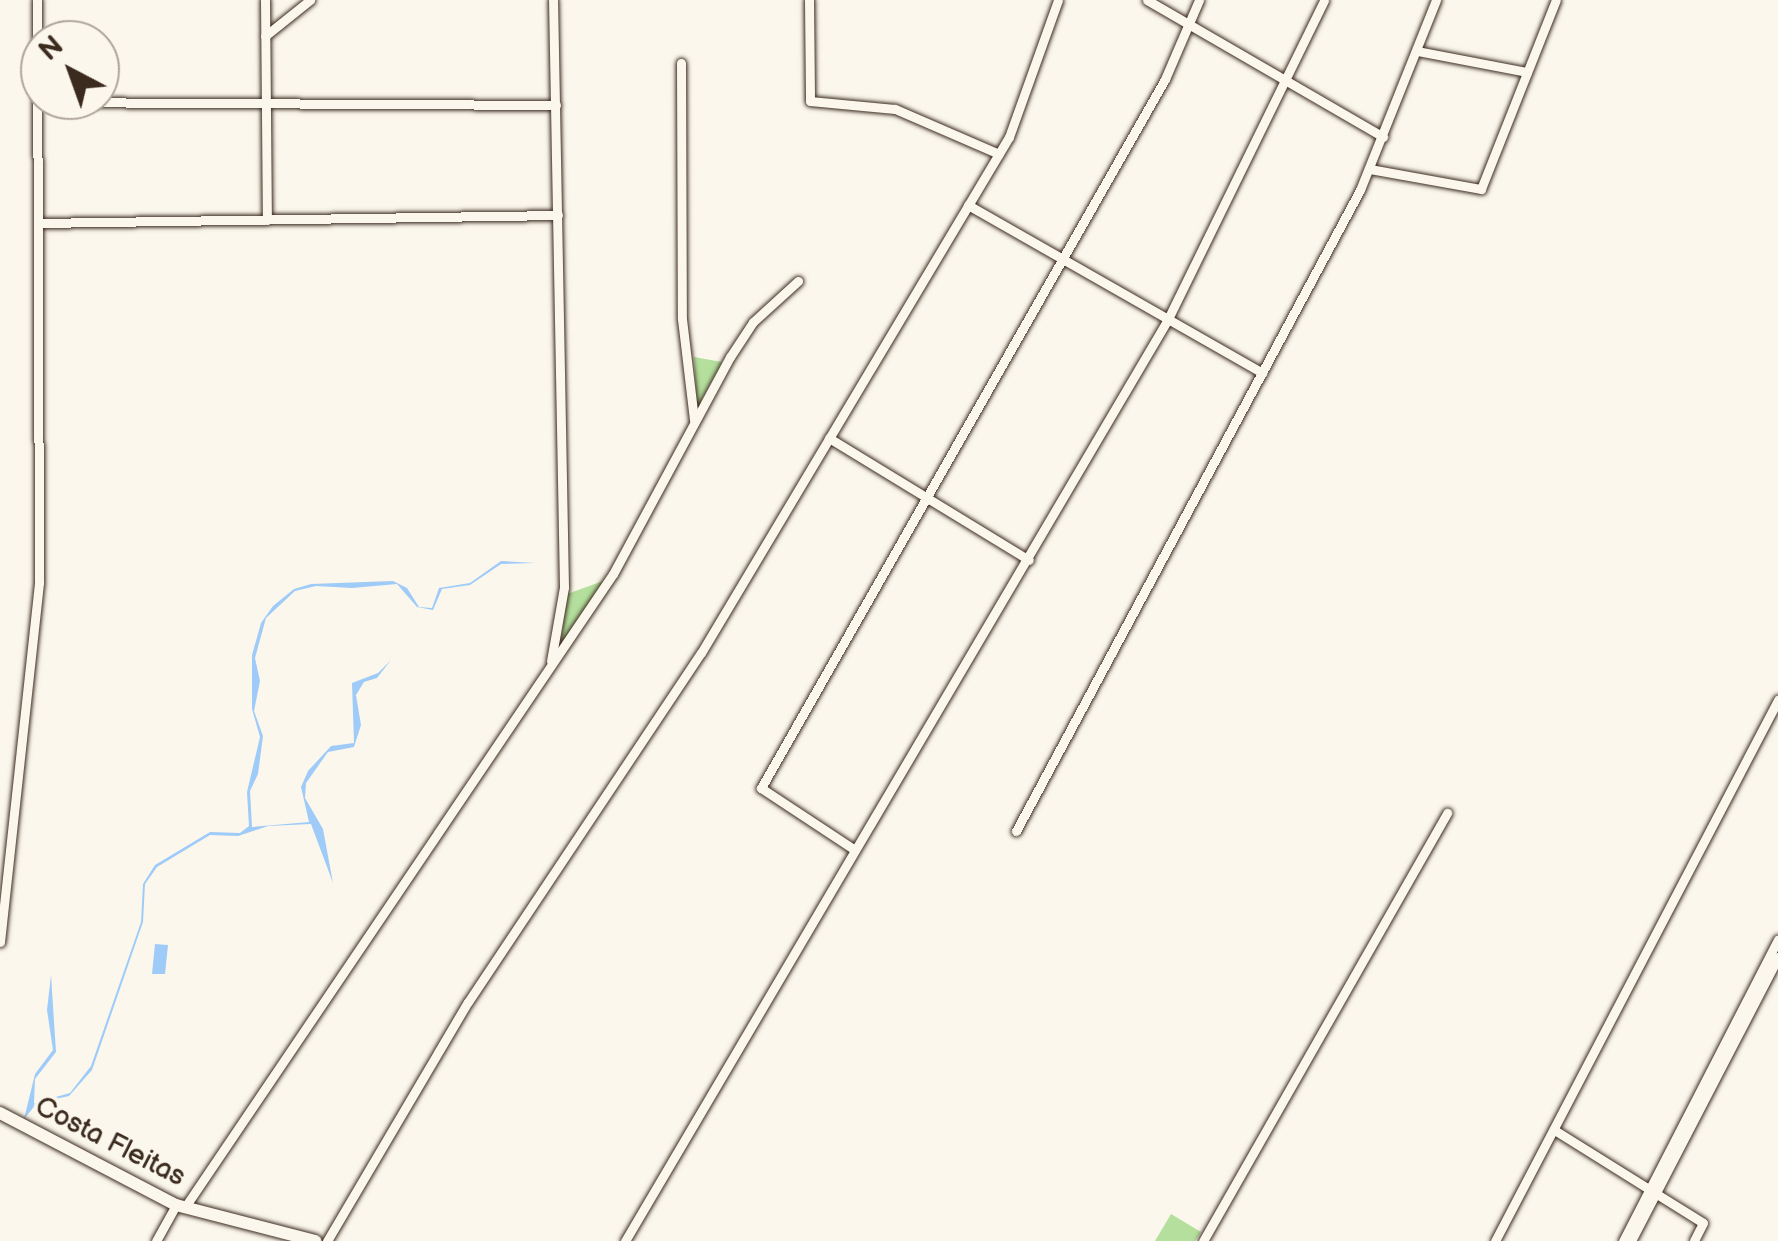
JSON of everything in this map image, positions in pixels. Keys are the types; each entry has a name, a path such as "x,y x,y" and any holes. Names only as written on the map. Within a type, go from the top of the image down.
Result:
{"main road":[{"name":"Costa Fleitas","path":"0,1113 180,1206 315,1241"}],"street":[{"path":"265,0 267,220"},
{"path":"265,36 310,0"},
{"path":"550,666 564,587 554,0"},
{"path":"808,0 810,102 895,109 999,154"},
{"path":"1147,0 1383,137"},
{"path":"852,848 761,788 1165,79 1199,0"},
{"path":"624,1241 852,848 1029,560 1167,321 1324,0"},
{"path":"1016,831 1370,169 1436,0"},
{"path":"1370,169 1481,189 1556,0"},
{"path":"327,1241 468,1002 658,720 999,154 1054,1"},
{"path":"1417,51 1527,72"},
{"path":"680,63 682,320 694,424"},
{"path":"120,103 556,106"},
{"path":"0,942 39,584 38,120"},
{"path":"968,205 1262,373"},
{"path":"38,223 558,215"},
{"path":"156,1241 613,574 754,322 798,281"},
{"path":"829,438 1029,560"},
{"path":"1496,1241 1778,700"},
{"path":"1203,1241 1448,813"},
{"path":"1632,1241 1652,1192 1778,940"},
{"path":"1622,1241 1778,957"},
{"path":"1556,1131 1703,1223 1694,1241"}],"green space":[{"path":"694,357 722,362 697,408 697,405"},
{"path":"603,581 563,641 561,642 567,594"},
{"path":"1171,1214 1201,1232 1195,1241 1155,1241"}],"water":[{"path":"501,561 536,563 501,564 470,585 442,589 433,610 417,607 397,584 316,586 295,591 266,618 255,658 260,681 254,711 263,736 258,774 250,791 252,827 309,822 301,787 308,771 331,746 354,743 352,683 378,673 391,660 377,678 364,682 356,695 361,725 354,747 328,752 306,783 305,798 323,829 333,883 311,824 268,826 238,836 210,835 157,867 145,884 143,922 92,1070 69,1096 37,1103 24,1119 35,1074 53,1050 47,1010 51,975 56,1052 35,1079 34,1103 70,1093 91,1066 141,922 143,884 155,865 210,832 240,833 249,826 247,792 260,737 252,709 252,655 261,623 273,606 294,589 311,584 393,581 407,588 419,607 432,608 439,588 470,583"},
{"path":"155,944 168,945 165,974 152,974"}]}
